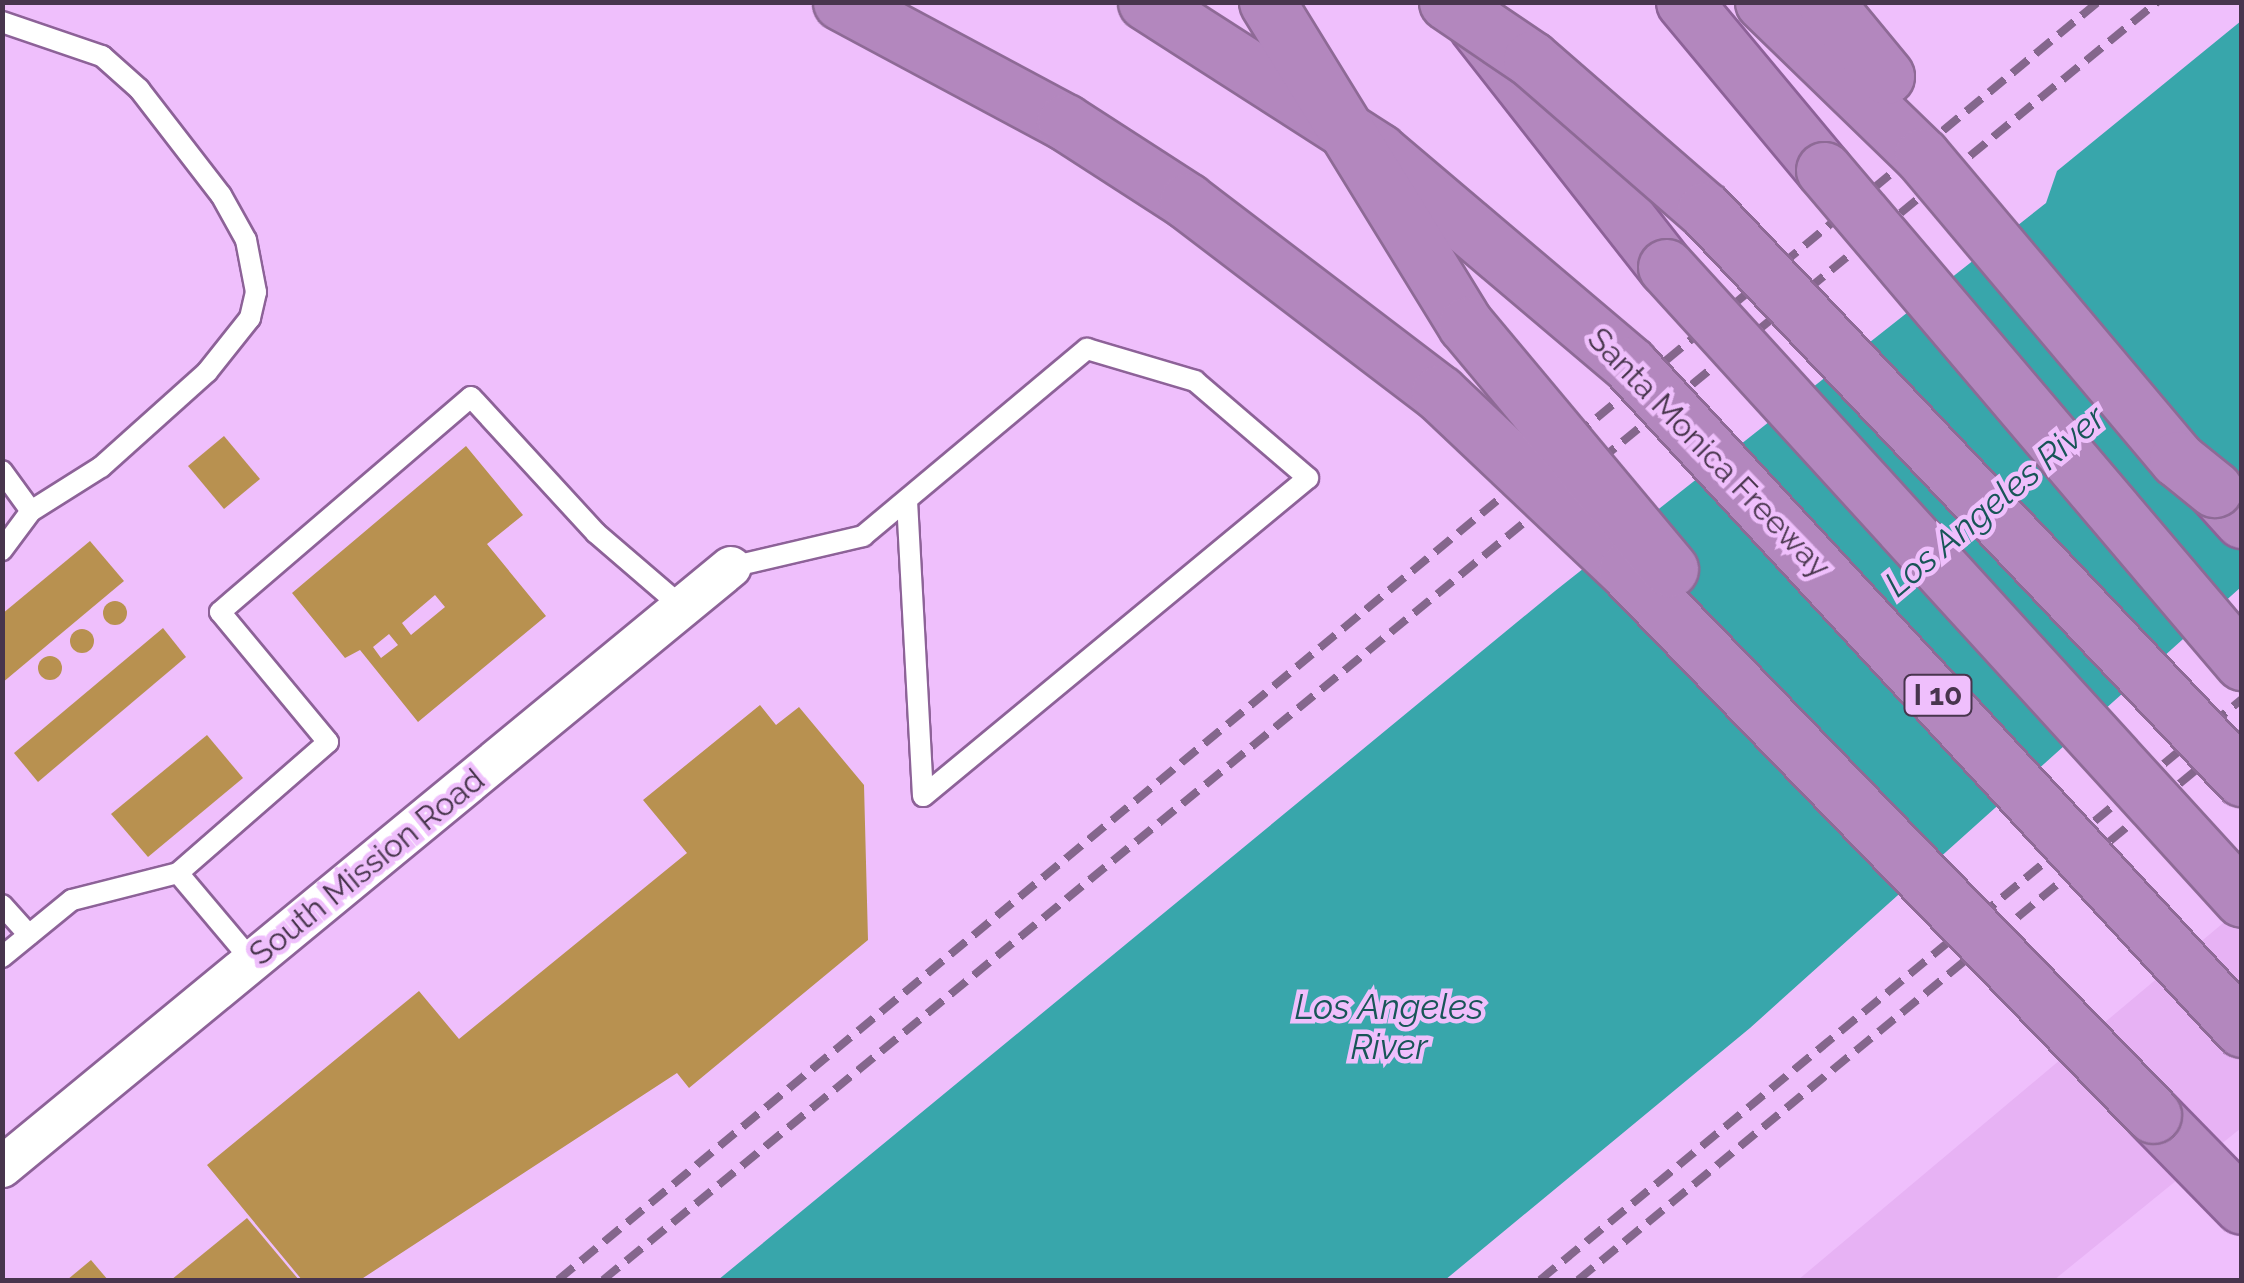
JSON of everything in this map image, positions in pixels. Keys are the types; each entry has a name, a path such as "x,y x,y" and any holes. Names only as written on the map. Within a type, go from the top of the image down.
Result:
{"highway":[{"path":"842,2 1065,122 1187,201 1439,393 1626,570 2242,1206"},
{"name":"Santa Monica Freeway","path":"1146,2 1378,151 1630,365 2242,1029"},
{"path":"1267,2 1466,325 2153,1116"},
{"path":"1447,2 1531,59 1705,210 2242,778"},
{"path":"1460,2 1666,267 2242,898"},
{"path":"1684,2 2242,662"},
{"path":"1762,2 1910,144 2177,459 2228,505"},
{"path":"1824,2 2172,424 2228,505"}],"street":[{"name":"South Mission Road","path":"2,1167 731,567"}],"lane":[{"path":"2,22 102,56 164,115 246,240 256,292 250,318 208,372 101,466 32,511 2,550"},
{"path":"731,567 864,536 1087,349 1195,381 1308,478 923,796 907,500"},
{"path":"2,957 72,900 178,873 328,742 220,612 471,397 596,534 682,607"},
{"path":"2,471 32,511"},
{"path":"178,873 252,962"},
{"path":"2,905 30,935"}],"shaded area":[{"path":"2241,908 2241,1128 2054,1280 1798,1280"}],"water":[{"name":"Los Angeles River","path":"2241,21 2241,587 1750,1028 1445,1280 718,1280 1555,591 2046,203 2057,171"}],"building":[{"path":"224,436 260,479 224,509 188,466"},
{"path":"466,446 523,515 487,544 546,616 418,722 360,650 345,658 292,593","holes":["435,595 445,607 411,635 402,623","389,634 398,645 381,658 373,647"]},
{"path":"90,541 124,581 2,683 2,614"},
{"path":"115,601 124,604 124,622 115,625 106,622 103,613 106,604"},
{"path":"163,628 186,657 38,782 14,753"},
{"path":"82,629 91,632 91,650 82,653 73,650 70,641 73,632"},
{"path":"50,656 59,659 59,677 50,680 41,677 38,668 41,659"},
{"path":"760,705 776,725 799,707 864,785 868,940 689,1088 677,1073 360,1280 302,1280 207,1165 419,991 459,1039 687,853 643,800"},
{"path":"207,735 243,778 148,857 111,814"},
{"path":"247,1218 299,1280 171,1280"},
{"path":"91,1260 108,1280 67,1280"}],"railway":[{"path":"558,1280 2098,2"},
{"path":"603,1280 2157,2"},
{"path":"1540,1280 2242,699"},
{"path":"1578,1280 2242,732"}]}
